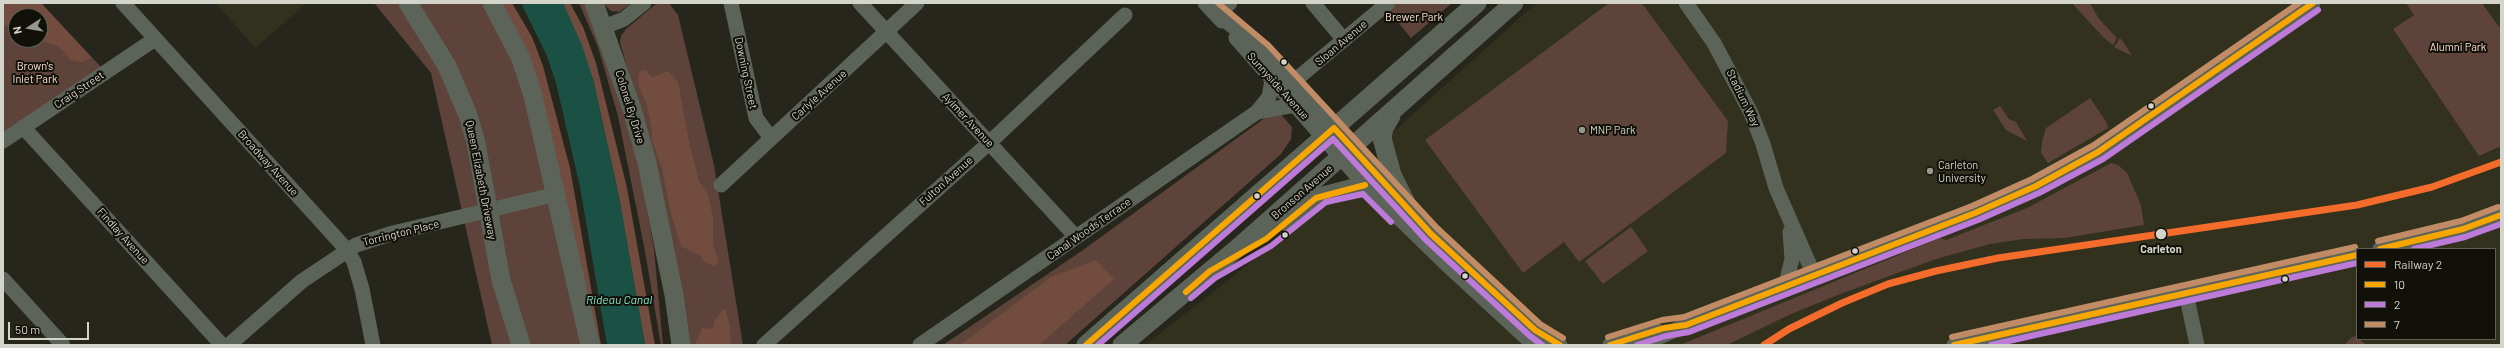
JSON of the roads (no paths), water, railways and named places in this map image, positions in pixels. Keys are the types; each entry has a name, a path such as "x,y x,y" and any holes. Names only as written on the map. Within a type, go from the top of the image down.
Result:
{"main road":[{"name":"Queen Elizabeth Driveway","path":"408,3 447,66 458,89 472,129 504,293 521,345"},
{"path":"492,3 521,59 533,96 590,345"},
{"name":"Colonel By Drive","path":"594,3 604,27 632,109 657,213 674,295 681,345"},
{"path":"1086,345 1477,3"},
{"name":"Bronson Avenue","path":"1122,345 1394,112 1514,3"},
{"path":"1394,112 1384,128 1382,138 1392,175 1411,213"},
{"path":"1210,271 1266,239 1316,198 1365,185"},
{"name":"Colonel By Drive","path":"657,213 668,345"}],"street":[{"name":"Broadway Avenue","path":"123,3 347,250 354,262 362,289 374,345"},
{"path":"604,27 624,19 644,3"},
{"name":"Downing Street","path":"731,3 756,118 771,138"},
{"name":"Aylmer Avenue","path":"860,3 1076,237"},
{"name":"Carlyle Avenue","path":"721,186 771,138 815,100 917,3"},
{"name":"Sunnyside Avenue","path":"1205,3 1262,50 1293,82 1329,132 1346,152"},
{"path":"1217,14 1230,3"},
{"path":"1313,3 1344,40"},
{"name":"Stadium Way","path":"1686,3 1707,31 1746,102 1758,128 1782,202 1792,247 1785,287"},
{"path":"1642,345 1686,325 1997,204 2070,169 2111,144 2313,3"},
{"name":"Sloan Avenue","path":"1293,82 1344,40 1383,4"},
{"name":"Sunnyside Avenue","path":"1217,14 1295,105 1329,132"},
{"name":"Fulton Avenue","path":"764,345 989,143 1125,15"},
{"name":"Craig Street","path":"3,141 155,39"},
{"name":"Canal Woods Terrace","path":"920,345 1258,112 1270,97 1272,80"},
{"name":"Canal Woods Terrace","path":"1258,112 1295,105"},
{"name":"Findlay Avenue","path":"23,127 222,345"},
{"path":"1346,152 1365,185 1444,262 1534,345"},
{"path":"1346,152 1535,330 1552,342 1560,345"},
{"name":"Torrington Place","path":"229,345 302,282 356,245 393,233 556,194"},
{"name":"Stadium Way","path":"1782,202 1814,275"},
{"path":"2384,248 2463,229 2501,215"},
{"path":"1954,345 2356,255"},
{"path":"3,280 63,345"},
{"path":"2186,293 2197,345"},
{"path":"1610,345 1664,328 1686,325"}],"water":[{"name":"Rideau Canal","path":"521,3 563,3 582,45 593,79 619,197 645,345 607,345 580,187 556,83 547,56"}],"rail line":[{"name":"2","path":"1764,345 1789,329 1842,303 1888,284 1936,271 1998,258 2357,205 2432,187 2501,162"}],"place":[{"name":"MNP Park","path":"1582,130"},
{"name":"Carleton University","path":"1930,171"},
{"name":"Carleton","path":"2161,234"}],"park label":[{"name":"Brewer Park","path":"1414,17"},
{"name":"Alumni Park","path":"2458,47"},
{"name":"Brown's Inlet Park","path":"35,72"}]}
